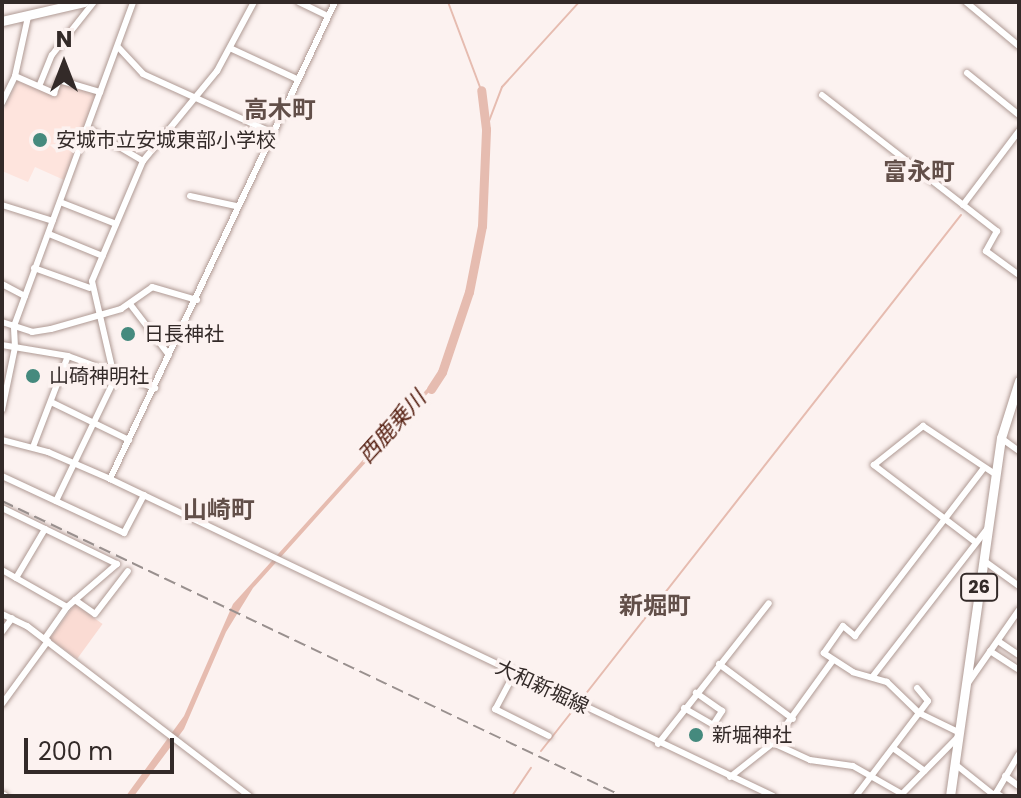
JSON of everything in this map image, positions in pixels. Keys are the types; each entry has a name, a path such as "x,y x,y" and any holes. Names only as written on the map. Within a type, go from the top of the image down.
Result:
{"main road":[{"path":"2,21 84,2"},
{"name":"26","path":"950,796 995,474 1001,438 1019,381"}],"street":[{"path":"40,84 52,55 94,2"},
{"path":"3,406 15,347 14,326 119,48 133,2"},
{"path":"56,501 115,373 101,314 90,288 143,161 232,49 254,2"},
{"path":"299,2 328,16"},
{"path":"110,479 197,300 236,206 335,2"},
{"path":"966,2 1019,46"},
{"path":"2,103 15,76 28,17"},
{"path":"119,48 143,74 271,132"},
{"path":"232,49 297,79"},
{"path":"967,73 1019,115"},
{"path":"15,76 40,84 54,93 59,80 100,92"},
{"path":"822,95 997,231 986,251 1019,275"},
{"path":"87,128 143,161"},
{"path":"963,205 1019,131"},
{"path":"190,196 236,206"},
{"path":"60,202 116,224"},
{"path":"2,205 53,221"},
{"path":"49,234 103,256"},
{"path":"34,268 90,288"},
{"path":"2,284 25,296"},
{"path":"2,322 41,330 130,304 152,287 197,300"},
{"path":"130,304 169,355"},
{"path":"2,345 68,356 155,388"},
{"path":"33,447 68,356"},
{"path":"51,402 129,440"},
{"path":"974,541 874,465 923,426 983,469 995,474"},
{"path":"1001,438 1019,451"},
{"name":"大和新堀線","path":"2,440 72,461 658,744 773,796"},
{"path":"773,743 810,760 853,766 901,795 958,735 919,713 873,676 833,660 824,653 843,626 855,636 983,469"},
{"path":"2,476 124,533 144,495"},
{"path":"2,508 117,564 67,607 2,704"},
{"path":"873,676 974,541 988,528"},
{"path":"16,578 45,529"},
{"path":"983,560 1019,586"},
{"path":"2,570 67,607"},
{"path":"75,600 95,614 128,571"},
{"path":"658,744 769,603"},
{"path":"2,614 46,640 249,796"},
{"path":"963,690 1018,615"},
{"path":"2,632 12,618"},
{"path":"998,641 1019,655"},
{"path":"990,651 1018,669"},
{"path":"730,777 773,743 833,660"},
{"path":"719,664 793,719"},
{"path":"514,674 495,709 549,736"},
{"path":"856,796 928,701 917,688"},
{"path":"684,708 713,725 722,711 696,693"},
{"path":"893,748 925,771"},
{"path":"955,764 997,795 1019,754"},
{"path":"1005,776 1019,786"},
{"path":"745,796 750,786"}],"shaded area":[{"name":"安城市立安城東部小学校","path":"17,81 54,95 58,82 96,95 64,180 35,167 28,182 2,171 2,114"},
{"path":"434,381 438,382 253,588 226,632 184,729 134,796 126,796 184,716 233,604"},
{"path":"75,604 103,624 77,659 50,639"}],"waterway":[{"name":"西鹿乗川","path":"448,2 481,90"},
{"path":"486,129 502,87 579,2"},
{"name":"西鹿乗川","path":"431,389 442,372 469,292 482,226 486,129 481,90"},
{"path":"541,751 961,215"},
{"path":"512,796 531,768"}],"railway":[{"path":"2,501 622,796"}],"place":[{"name":"安城市立安城東部小学校","path":"40,140"},
{"name":"日長神社","path":"128,334"},
{"name":"山碕神明社","path":"33,376"},
{"name":"新堀神社","path":"696,735"}],"district":[{"name":"高木町","path":"280,110"},
{"name":"富永町","path":"919,172"},
{"name":"山崎町","path":"219,510"},
{"name":"新堀町","path":"655,606"}]}
